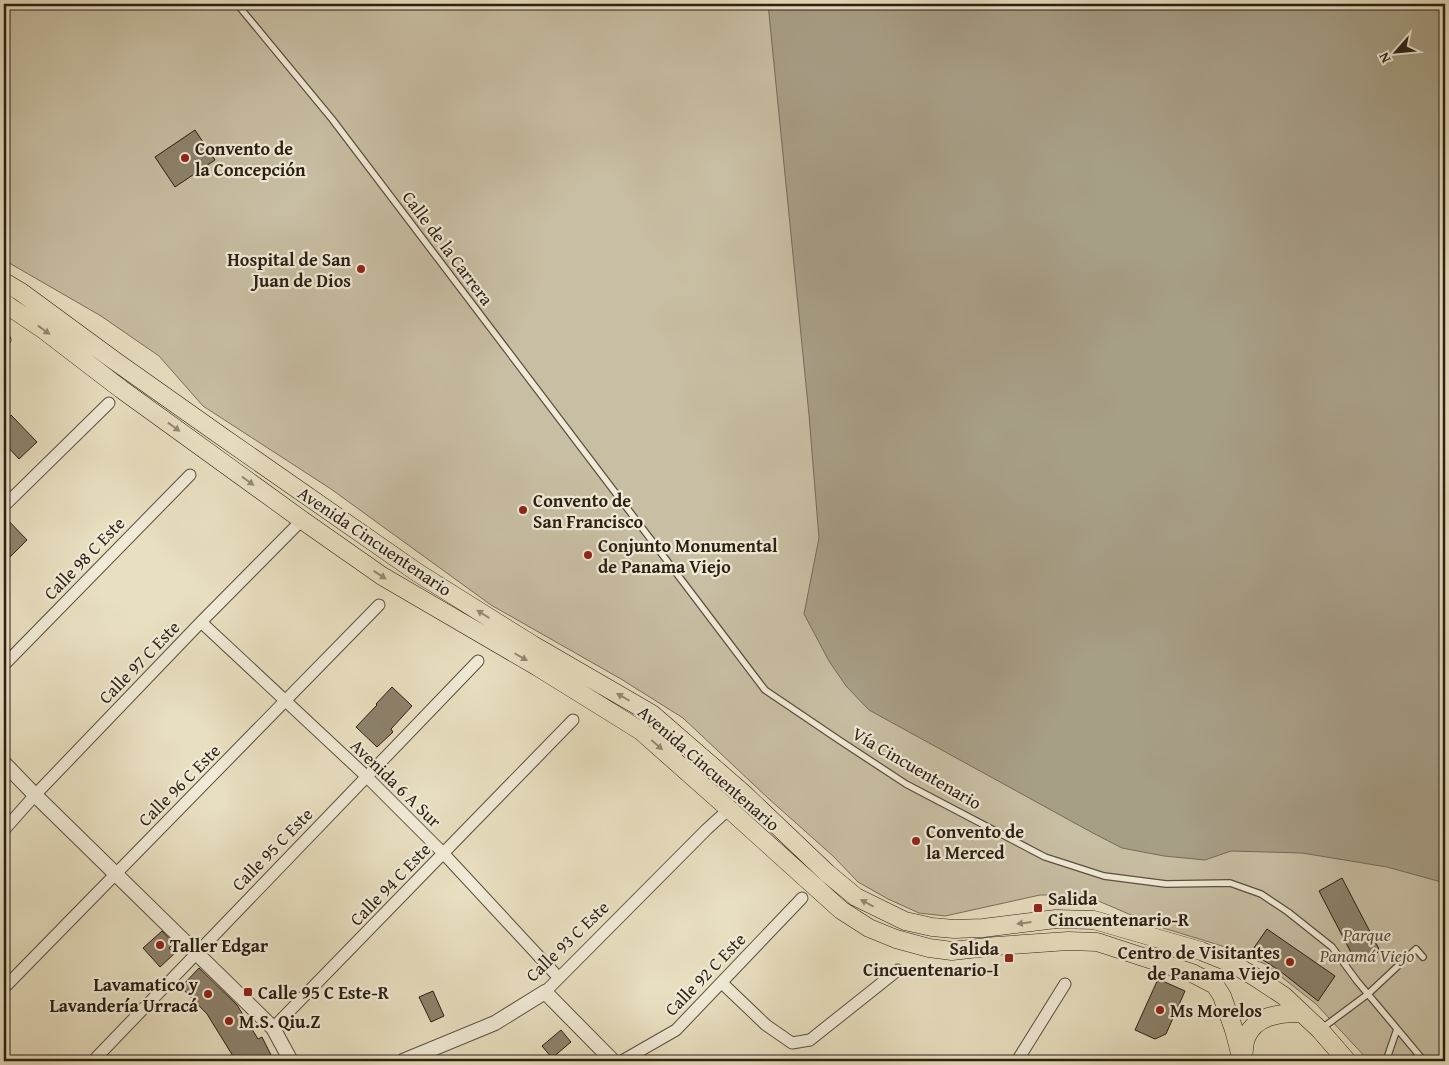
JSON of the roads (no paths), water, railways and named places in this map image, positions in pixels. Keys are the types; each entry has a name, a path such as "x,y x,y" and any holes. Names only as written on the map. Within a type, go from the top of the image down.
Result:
{"main road":[{"name":"Avenida Cincuentenario","path":"4,282 21,292 108,356 418,573 534,645 652,714 856,897 905,921 954,929 983,928 1056,919 1094,920 1201,951 1233,964 1284,996 1320,1030 1347,1061"},
{"name":"Avenida Cincuentenario","path":"4,303 44,330 121,389 382,576 538,667 641,731 841,910 869,928 896,939 929,948 952,951 1068,941 1097,942 1192,973 1215,985 1222,996 1242,1061"},
{"path":"1242,1061 1246,1038 1255,1024 1267,1017 1283,1013 1301,1013"}],"street":[{"path":"4,506 109,403"},
{"name":"Calle 98 C Este","path":"4,665 190,475"},
{"name":"Calle 97 C Este","path":"4,830 35,795 201,622 302,520"},
{"name":"Calle 96 C Este","path":"4,988 379,605"},
{"name":"Avenida 6 A Sur","path":"201,622 366,776 444,854 559,978"},
{"name":"Calle 95 C Este","path":"93,1061 478,661"},
{"name":"Calle 94 C Este","path":"274,1028 573,720"},
{"path":"4,763 274,1028 291,1061"},
{"name":"Calle 93 C Este","path":"403,1061 495,1023 545,992 729,809"},
{"name":"Calle 92 C Este","path":"622,1061 676,1030 802,898"},
{"path":"722,983 766,1025 792,1044 810,1040 898,970"},
{"path":"1017,1061 1065,984"},
{"path":"545,992 613,1061"}],"lane":[{"name":"Calle de la Carrera","path":"236,4 332,119 632,514"},
{"name":"Vía Cincuentenario","path":"632,514 765,690 906,784 1045,857 1104,876 1166,884 1230,883 1260,894 1288,912 1332,947 1359,984 1424,1061"},
{"path":"1320,1030 1368,994 1416,949 1423,957"},
{"path":"1386,1061 1398,1029"}],"place":[{"name":"Convento de la Concepción","path":"185,158"},
{"name":"Hospital de San Juan de Dios","path":"361,269"},
{"name":"Convento de San Francisco","path":"523,510"},
{"name":"Conjunto Monumental de Panama Viejo","path":"588,555"},
{"name":"Convento de la Merced","path":"916,841"},
{"name":"Salida Cincuentenario-R","path":"1038,908"},
{"name":"Taller Edgar","path":"160,945"},
{"name":"Salida Cincuentenario-I","path":"1009,958"},
{"name":"Centro de Visitantes de Panama Viejo","path":"1290,962"},
{"name":"Calle 95 C Este-R","path":"248,992"},
{"name":"Lavamatico y Lavandería Urracá","path":"208,994"},
{"name":"Ms Morelos","path":"1160,1010"},
{"name":"M.S. Qiu.Z","path":"229,1021"}],"park label":[{"name":"Parque Panamá Viejo","path":"1367,944"}]}
